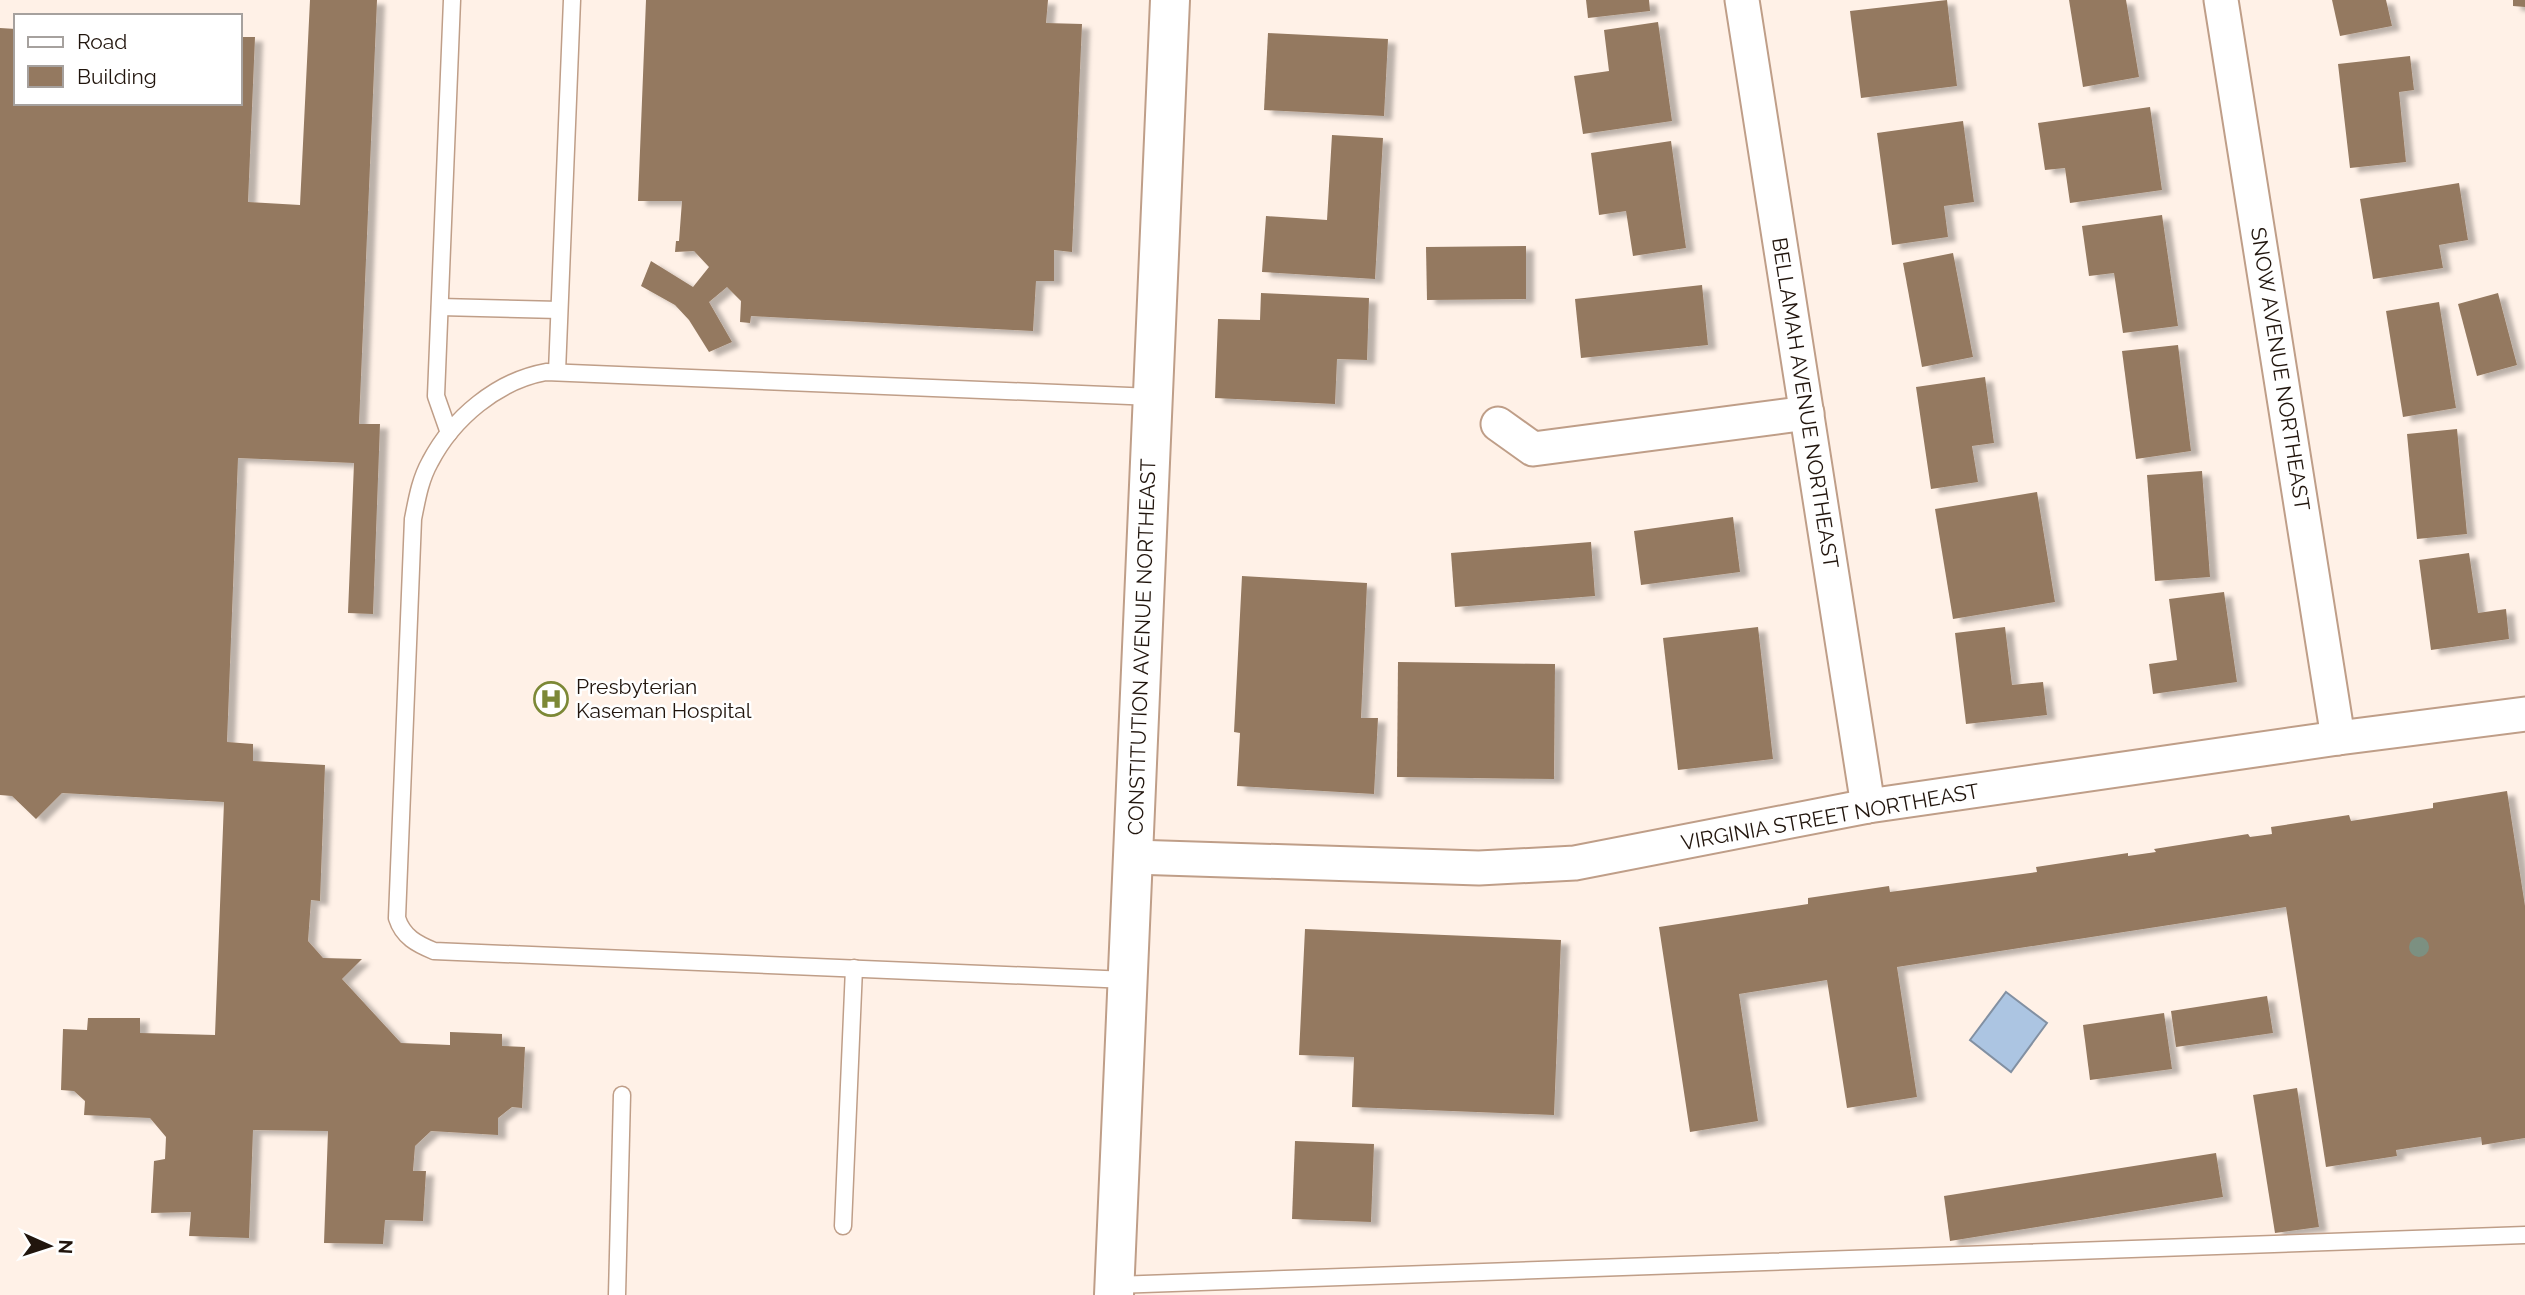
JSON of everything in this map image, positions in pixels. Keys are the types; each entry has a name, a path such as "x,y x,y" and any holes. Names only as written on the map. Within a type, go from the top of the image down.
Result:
{"street":[{"name":"CONSTITUTION AVENUE NORTHEAST","path":"1114,1290 1170,0"},
{"name":"BELLAMAH AVENUE NORTHEAST","path":"1742,0 1868,806"},
{"name":"SNOW AVENUE NORTHEAST","path":"2221,0 2338,738"},
{"path":"1498,424 1533,449 1807,413"},
{"name":"VIRGINIA STREET NORTHEAST","path":"1133,857 1479,869 1575,863 1868,806 2338,738 2525,714"}],"lane":[{"path":"449,433 436,396 452,0"},
{"path":"557,372 572,0"},
{"path":"440,307 559,310"},
{"path":"1128,980 434,951 407,937 397,918 413,519 418,491 430,461 449,433 477,405 505,385 531,375 557,372 1153,397"},
{"path":"843,1226 854,968"},
{"path":"617,1295 622,1095"},
{"path":"1114,1290 2525,1235"}],"water":[{"path":"2006,992 2047,1023 2011,1072 1970,1040"}],"building":[{"path":"310,0 377,0 359,424 380,424 373,614 348,613 354,463 238,458 227,742 253,744 253,761 325,765 320,901 311,900 308,941 323,958 362,959 342,979 401,1043 450,1045 450,1032 502,1034 502,1046 525,1047 522,1108 512,1107 498,1118 498,1135 431,1131 415,1146 413,1171 426,1171 423,1221 385,1220 383,1244 324,1243 328,1131 253,1130 249,1238 189,1236 191,1212 151,1213 154,1161 165,1159 166,1137 150,1118 84,1115 85,1101 74,1091 61,1090 63,1029 87,1030 88,1018 140,1018 140,1033 215,1035 224,802 62,793 36,819 12,796 0,795 0,28 14,29 14,105 242,105 242,37 255,37 248,202 300,205"},
{"path":"646,0 1048,0 1046,23 1082,24 1072,252 1054,250 1054,281 1036,281 1033,331 751,316 750,323 740,322 741,301 727,287 709,302 732,342 709,352 689,320 675,305 641,286 651,261 693,287 709,267 694,251 675,252 676,241 679,241 682,201 638,201"},
{"path":"1586,0 1649,0 1650,11 1588,18"},
{"path":"1947,0 1957,86 1861,98 1850,11"},
{"path":"2069,0 2126,0 2139,77 2083,87"},
{"path":"2332,0 2386,0 2392,26 2340,36"},
{"path":"2513,0 2525,0 2525,7 2513,6"},
{"path":"1658,22 1672,121 1583,134 1574,76 1609,71 1604,30"},
{"path":"1268,33 1388,39 1384,116 1264,110"},
{"path":"2410,56 2414,90 2399,92 2406,162 2350,168 2338,64"},
{"path":"2150,107 2162,190 2070,203 2065,168 2045,170 2038,123"},
{"path":"1963,121 1974,202 1944,206 1948,237 1892,245 1877,133"},
{"path":"1332,135 1383,138 1375,279 1262,272 1266,216 1327,220"},
{"path":"1671,141 1686,248 1633,256 1626,211 1599,215 1591,153"},
{"path":"2459,183 2468,240 2439,245 2443,268 2373,279 2360,199"},
{"path":"2162,215 2178,326 2123,333 2114,273 2089,276 2082,226"},
{"path":"1526,246 1526,299 1427,300 1426,247"},
{"path":"1953,253 1973,357 1922,367 1903,263"},
{"path":"1702,285 1708,345 1581,358 1575,299"},
{"path":"1261,293 1369,298 1367,360 1337,359 1335,404 1215,398 1218,319 1260,320"},
{"path":"2498,293 2517,365 2477,376 2458,304"},
{"path":"2439,302 2456,408 2403,417 2386,311"},
{"path":"2178,345 2191,451 2136,459 2122,351"},
{"path":"1985,377 1994,443 1972,446 1978,482 1931,489 1916,387"},
{"path":"2457,429 2467,534 2417,539 2407,434"},
{"path":"2202,471 2210,577 2155,581 2147,475"},
{"path":"2037,492 2055,602 1953,619 1935,509"},
{"path":"1733,517 1740,572 1641,585 1634,531"},
{"path":"1591,542 1595,596 1455,607 1451,553"},
{"path":"2469,553 2478,613 2506,609 2509,639 2431,650 2419,560"},
{"path":"1242,576 1367,583 1361,718 1378,718 1374,794 1237,786 1240,733 1234,732"},
{"path":"2224,592 2237,682 2153,694 2149,664 2177,660 2169,599"},
{"path":"1758,627 1773,759 1678,770 1663,638"},
{"path":"2005,627 2012,685 2043,682 2047,715 1966,724 1955,633"},
{"path":"1398,662 1555,664 1554,779 1397,777"},
{"path":"2507,791 2525,906 2525,1138 2482,1145 2481,1137 2396,1150 2397,1156 2326,1167 2286,907 1897,967 1917,1097 1847,1108 1827,980 1739,994 1758,1121 1690,1132 1659,927 1808,904 1808,898 1889,886 1890,892 2037,872 2036,867 2128,853 2128,856 2156,852 2154,849 2248,834 2250,837 2272,834 2271,827 2349,815 2351,821 2433,808 2433,803"},
{"path":"1305,929 1561,940 1554,1115 1352,1107 1354,1057 1299,1055"},
{"path":"2267,996 2273,1033 2176,1047 2171,1011"},
{"path":"2164,1013 2172,1069 2090,1080 2083,1025"},
{"path":"2297,1088 2319,1227 2275,1233 2253,1095"},
{"path":"1295,1141 1374,1144 1371,1222 1292,1219"},
{"path":"2216,1153 2223,1197 1950,1241 1944,1196"}],"place":[{"name":"Presbyterian Kaseman Hospital","path":"551,699"}]}
